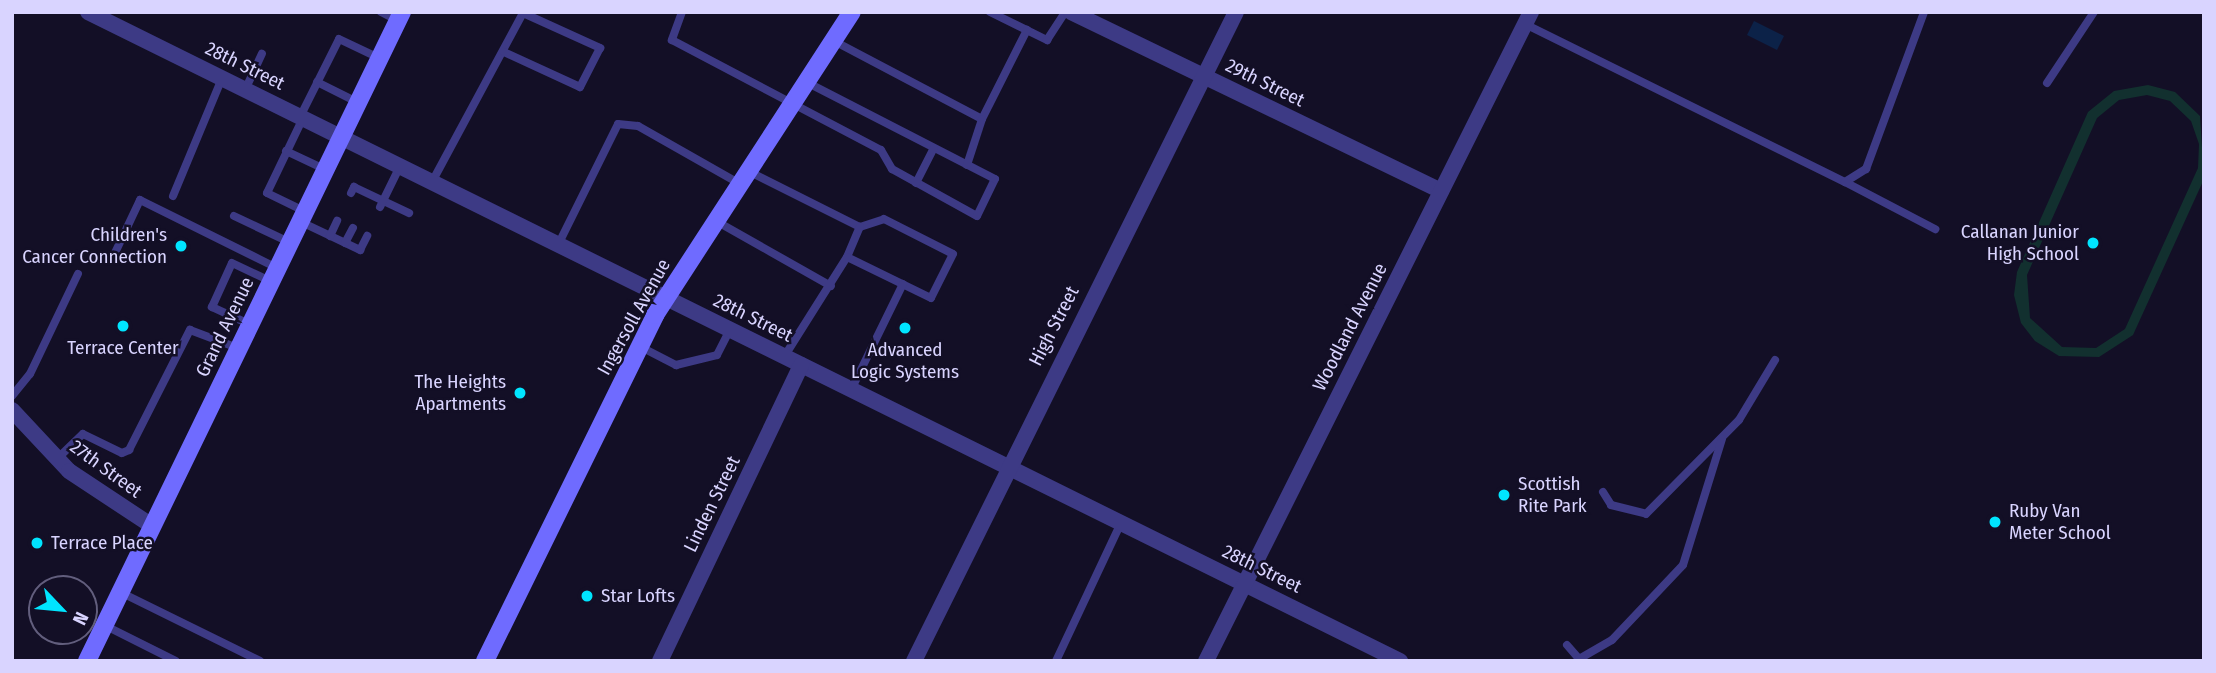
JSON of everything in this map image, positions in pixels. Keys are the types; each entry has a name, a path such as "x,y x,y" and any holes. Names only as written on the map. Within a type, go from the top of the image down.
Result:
{"main road":[{"name":"Ingersoll Avenue","path":"485,661 639,346 666,298 852,12"},
{"name":"Grand Avenue","path":"87,661 400,16"}],"street":[{"name":"28th Street","path":"88,12 1400,661"},
{"name":"29th Street","path":"1071,12 1441,191"},
{"name":"High Street","path":"914,661 1007,466 1236,12"},
{"name":"Woodland Avenue","path":"1206,661 1528,18"},
{"name":"Linden Street","path":"660,661 802,365"},
{"name":"27th Street","path":"12,410 57,459 152,526"}],"lane":[{"path":"381,12 400,16"},
{"path":"682,12 671,40 881,150 892,169 977,216 995,179 806,82"},
{"path":"990,12 1047,40 1065,12"},
{"path":"1845,183 1866,169 1924,12"},
{"path":"2047,83 2094,12"},
{"path":"432,182 523,13 600,48 580,87 504,52"},
{"path":"1528,18 1935,229"},
{"path":"967,165 982,119 1027,30"},
{"path":"367,236 360,250 330,236 267,192 338,39 379,58"},
{"path":"834,41 982,119"},
{"path":"245,90 262,54"},
{"path":"173,196 222,78"},
{"path":"317,82 357,102"},
{"path":"558,245 618,124 638,126 744,177 860,227 884,219 953,254 931,298 847,257"},
{"path":"916,183 934,148"},
{"path":"286,151 324,169"},
{"path":"382,204 400,166"},
{"path":"351,193 354,187 382,204 409,213"},
{"path":"114,255 140,200 273,274"},
{"path":"234,216 289,243"},
{"path":"716,220 831,286"},
{"path":"330,236 337,221"},
{"path":"784,356 831,286 860,227"},
{"path":"345,243 353,228"},
{"path":"249,324 212,307 232,263 273,274"},
{"path":"12,396 30,374 78,274"},
{"path":"851,390 903,285"},
{"path":"57,459 83,434 122,453 129,450 190,330 238,348"},
{"path":"639,346 676,365 717,355 730,330"},
{"path":"1603,492 1611,505 1646,514 1722,439 1775,360"},
{"path":"1567,645 1579,659 1612,640 1683,565 1722,439"},
{"path":"1056,661 1121,523"},
{"path":"120,592 260,661"},
{"path":"104,625 176,661"}],"green space":[{"path":"2148,85 2175,92 2200,116 2204,179 2133,335 2099,357 2059,356 2035,341 2021,323 2014,295 2017,272 2088,112 2114,91","holes":["2147,95 2170,101 2191,121 2199,144 2198,168 2125,329 2096,348 2062,347 2030,318 2027,275 2097,118 2119,100"]}],"water":[{"path":"1754,21 1784,36 1777,50 1747,35"}],"place":[{"name":"Callanan Junior High School","path":"2093,243"},
{"name":"Children's Cancer Connection","path":"181,246"},
{"name":"Terrace Center","path":"123,326"},
{"name":"Advanced Logic Systems","path":"905,328"},
{"name":"The Heights Apartments","path":"520,393"},
{"name":"Scottish Rite Park","path":"1504,495"},
{"name":"Ruby Van Meter School","path":"1995,522"},
{"name":"Terrace Place","path":"37,543"},
{"name":"Star Lofts","path":"587,596"}]}
